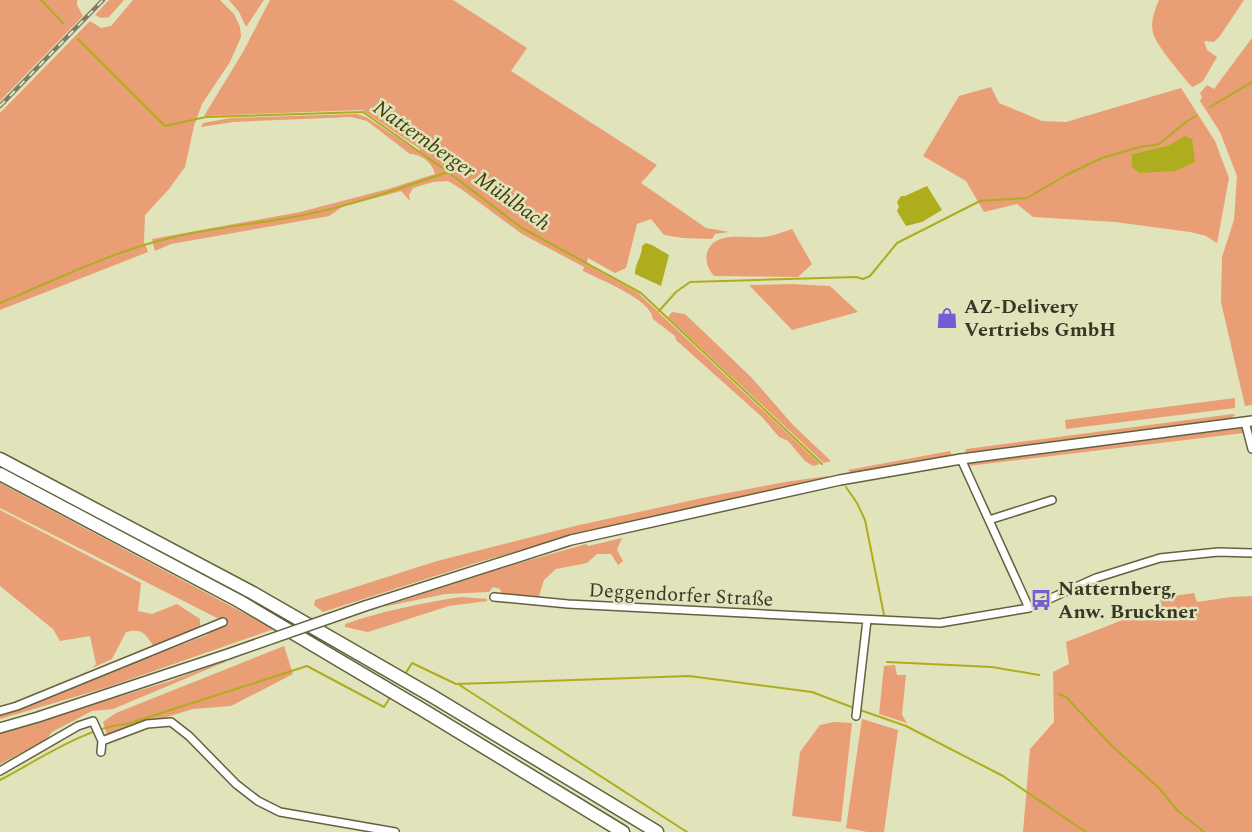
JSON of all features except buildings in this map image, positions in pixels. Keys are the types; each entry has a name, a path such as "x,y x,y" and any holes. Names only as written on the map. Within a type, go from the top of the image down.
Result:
{"highway":[{"path":"0,459 254,593 408,682 657,832"},
{"path":"0,474 236,600 386,688 622,832"}],"main road":[{"path":"0,728 571,540 840,480 961,459 1248,421"}],"street":[{"path":"1248,421 1252,449"},
{"path":"961,459 1029,608"},
{"path":"989,520 1052,501"},
{"name":"Deggendorfer Straße","path":"494,597 568,604 940,623 1029,608 1096,578 1160,558 1218,552 1252,553"},
{"path":"857,711 867,620"},
{"path":"0,711 223,622"},
{"path":"0,771 78,726 93,721 99,734 101,752"},
{"path":"99,734 147,724 171,722 189,736 236,784 258,801 280,812 395,832"}],"shaded area":[{"path":"0,0 77,0 83,16 0,101"},
{"path":"109,0 124,0 109,17 101,18 95,15"},
{"path":"133,0 220,0 234,14 240,27 241,37 230,62 202,104 194,126 185,167 145,215 144,242 148,252 0,310 0,113 90,21 101,28 111,26"},
{"path":"229,0 264,0 246,27 239,12"},
{"path":"270,0 453,0 527,48 511,71 657,165 641,183 706,228 729,232 715,234 712,239 664,235 651,219 637,224 626,268 615,273 588,258 586,264 638,293 820,464 813,466 805,461 788,441 779,437 762,417 676,340 675,336 653,319 644,304 624,291 583,271 584,267 522,234 448,181 433,182 413,188 409,195 410,201 401,191 342,207 329,216 171,244 155,251 152,239 300,212 435,174 432,166 426,160 410,154 367,121 351,117 233,122 201,127 203,123 231,118 357,114 366,117 419,152 420,149 362,110 204,116 243,52"},
{"path":"1159,0 1244,0 1220,36 1214,42 1204,41 1207,50 1217,57 1203,81 1193,87 1155,39 1152,29"},
{"path":"1252,38 1252,405 1245,406 1221,302 1222,257 1234,220 1237,176 1220,132 1200,101 1202,97 1200,93 1207,85 1214,89"},
{"path":"991,87 999,103 1042,121 1066,122 1181,88 1215,141 1229,178 1217,243 1206,236 1190,232 1115,222 1033,217 1017,204 984,212 966,181 923,156 959,96","holes":["1185,136 1132,167 1132,154 1169,145"]},
{"path":"1185,136 1192,139 1195,162 1175,171 1140,173 1132,167 1132,154 1169,145"},
{"path":"927,186 942,210 922,222 906,226 897,211 899,207 897,202 901,196"},
{"path":"792,229 812,264 798,277 714,276 708,267 706,257 708,250 718,240 733,237 764,237"},
{"path":"646,243 669,255 661,286 635,274 642,246"},
{"path":"749,285 830,286 858,312 792,330"},
{"path":"672,312 685,314 751,377 793,425 831,461 824,463 668,317"},
{"path":"1235,398 1235,408 1066,429 1065,420"},
{"path":"1235,415 1229,420 970,454 965,452 966,449"},
{"path":"1252,426 1252,432 968,466 971,462"},
{"path":"950,451 952,456 851,473 848,470"},
{"path":"828,476 828,478 601,528 479,562 323,612 314,605 315,600 437,561 575,526 707,497"},
{"path":"0,483 274,629 108,687 0,719 0,712 24,705 207,635 221,620 0,508"},
{"path":"0,510 141,583 138,611 152,614 177,604 200,619 200,629 154,647 143,633 126,632 112,659 92,668 96,664 90,636 60,641 53,629 0,586"},
{"path":"622,538 617,550 623,561 618,565 611,554 597,554 587,563 556,569 544,580 537,597 503,595 500,589 493,587 489,592 445,594 383,607 505,567 586,544 588,546"},
{"path":"1194,593 1197,602 1252,596 1252,832 1023,832 1030,749 1054,722 1053,672 1069,664 1066,642 1138,614 1162,610 1160,598"},
{"path":"461,597 487,599 487,601 449,606 368,632 345,627 345,624 388,611"},
{"path":"284,646 293,674 231,706 193,709 107,735 103,722 116,713"},
{"path":"226,660 113,709 92,711 52,732 46,740 0,764 0,733 170,681"},
{"path":"895,665 897,675 906,675 902,715 907,723 879,714 884,666"},
{"path":"862,719 898,730 884,832 846,828"},
{"path":"834,722 852,723 841,822 792,816 800,752 820,725"}],"waterway":[{"name":"Natternberger Mühlbach","path":"41,0 63,23"},
{"name":"Natternberger Mühlbach","path":"78,39 165,126 206,117 363,112 522,228 641,293 822,464"},
{"path":"1210,107 1252,82"},
{"path":"659,311 676,292 690,282 856,277 863,279 870,276 897,243 980,201 1027,198 1068,174 1102,158 1159,144 1196,116"},
{"path":"0,303 84,267 148,244 203,231 322,211 377,196 448,172"},
{"name":"Natternberger Mühlbach","path":"846,487 865,520 884,615"},
{"name":"Natternberger Mühlbach","path":"887,662 992,667 1039,675"},
{"path":"404,676 412,663 456,684 689,676 812,692 854,708"},
{"path":"0,780 62,746 96,731 127,724 307,666 384,707 391,696"},
{"path":"458,684 687,832"},
{"name":"Natternberger Mühlbach","path":"1059,694 1066,697 1113,747 1159,788 1178,811 1204,832"},
{"path":"860,710 906,726 1003,776 1086,832"}],"railway":[{"path":"0,106 103,0"}],"place":[{"name":"AZ-Delivery Vertriebs GmbH","path":"947,318"},
{"name":"Natternberg, Anw. Bruckner","path":"1041,600"}]}
